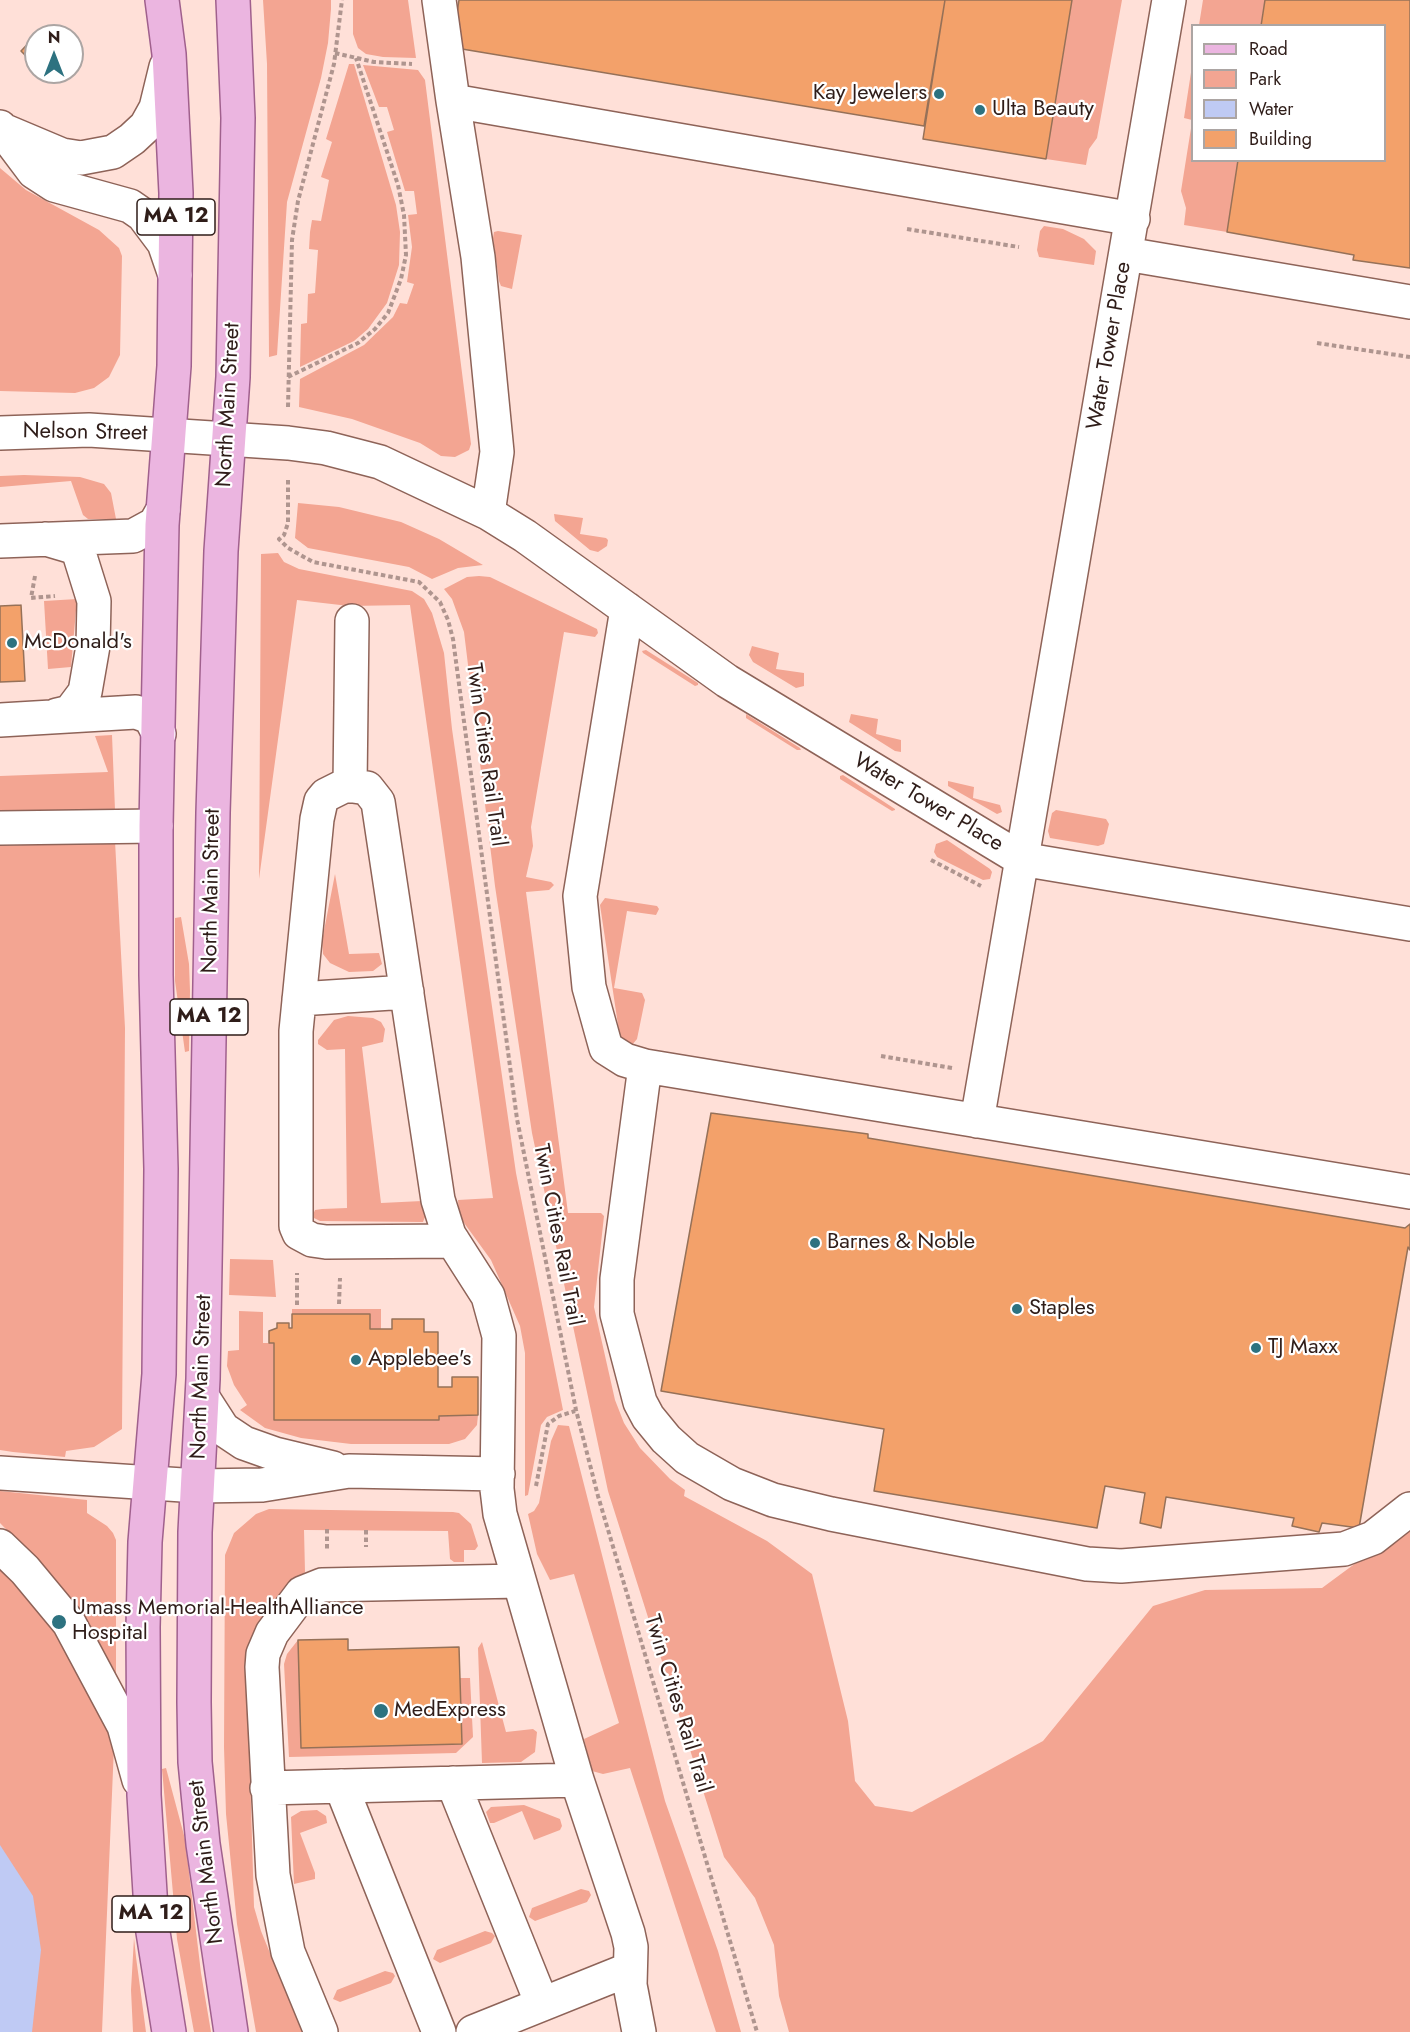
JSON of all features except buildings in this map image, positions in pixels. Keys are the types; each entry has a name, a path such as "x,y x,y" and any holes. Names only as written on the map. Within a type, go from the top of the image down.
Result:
{"main road":[{"name":"North Main Street","path":"162,0 169,54 176,193 174,366 163,510 156,826 156,975 161,1180 159,1374 150,1482 143,1627 144,1795 152,1926 169,2032"},
{"name":"North Main Street","path":"231,2032 210,1908 195,1762 195,1532 202,1398 221,551 233,377 238,118 233,0"}],"street":[{"path":"440,0 453,101 478,256 497,452 489,513"},
{"name":"Water Tower Place","path":"229,438 326,448 380,462 489,513 525,536 727,681 1021,859 1169,0"},
{"path":"2,129 62,155 81,158 113,152 132,140 146,126 156,108 169,54"},
{"path":"453,101 1133,219"},
{"path":"2,129 34,172 54,185 130,206 143,215 164,243 175,275"},
{"path":"1126,254 1410,302"},
{"name":"Nelson Street","path":"0,432 89,430 229,438"},
{"path":"0,541 133,536 155,524 163,510"},
{"path":"0,698 48,716 70,712 85,692 93,646 94,601 79,553 73,547 46,540"},
{"path":"627,609 580,896 589,987 606,1048 625,1060 645,1066 1410,1192"},
{"path":"350,786 352,621"},
{"path":"0,720 136,712 150,717 159,734"},
{"path":"453,1241 326,1242 312,1240 298,1231 294,1205 299,999 319,808 326,795 336,788 350,786 367,788 378,802 438,1200 453,1241 488,1296 499,1336 498,1489 519,1581 578,1780 628,1933 632,2001 639,2032"},
{"path":"0,828 156,826"},
{"path":"977,1120 1021,859 1410,924"},
{"path":"299,999 407,992"},
{"path":"645,1066 617,1279 617,1314 640,1402 648,1418 687,1458 732,1484 773,1500 831,1514 1087,1564 1121,1566 1344,1549 1373,1538 1410,1509"},
{"path":"202,1398 223,1429 244,1443 275,1454 349,1471 498,1489"},
{"path":"0,1473 198,1486 262,1485 349,1471"},
{"path":"0,1546 25,1570 69,1623 124,1726 144,1795"},
{"path":"321,2032 288,1952 273,1875 267,1788 263,1654 272,1633 302,1593 322,1585 519,1581"},
{"path":"267,1788 578,1780"},
{"path":"453,1783 528,2017"},
{"path":"341,1786 440,2032"},
{"path":"473,2032 528,2017 630,1969"}],"path":[{"path":"288,398 292,240 298,201 325,105 342,0"},
{"path":"335,53 393,63 448,65"},
{"path":"288,377 344,351 367,336 388,313 401,279 406,255 404,215 398,185 356,58"},
{"path":"908,229 1019,247"},
{"path":"1317,343 1410,357"},
{"name":"Twin Cities Rail Trail","path":"287,507 286,529 279,540 298,555 314,562 419,582 440,602 448,620 453,639 517,1119 576,1410 598,1496 758,2032"},
{"path":"931,860 986,889"},
{"path":"881,1056 985,1073"},
{"path":"498,1489 532,1501 548,1424 559,1416 576,1410"}],"green space":[{"path":"263,0 331,0 328,43 321,78 287,202 277,355 269,357 267,64"},
{"path":"353,0 408,0 416,58 383,57 366,54 358,48 353,34"},
{"path":"1072,0 1122,0 1097,138 1089,149 1086,165 1046,159"},
{"path":"1203,0 1265,0 1261,24 1199,24"},
{"path":"349,64 354,64 396,205 400,232 399,265 387,303 368,329 354,341 300,367 301,324 307,323 308,294 315,293 318,250 309,249 310,232 312,220 321,221 329,180 321,177 332,142 326,139"},
{"path":"363,65 418,70 425,80 471,444 469,450 455,457 441,456 420,443 352,419 299,407 300,379 364,345 393,317 400,303 407,304 414,284 407,282 412,247 408,215 417,214 414,191 405,191 387,132 394,130 387,107 379,107"},
{"path":"1191,72 1191,120 1184,118"},
{"path":"1191,128 1191,162 1238,162 1227,232 1184,225 1186,208 1181,191"},
{"path":"0,168 26,190 99,230 119,248 122,256 120,355 109,377 94,388 75,393 0,391"},
{"path":"1044,226 1063,229 1084,239 1096,251 1094,265 1039,257 1037,250 1040,231"},
{"path":"494,232 522,235 512,289 501,286 499,281 493,238"},
{"path":"0,476 80,477 104,484 111,493 116,519 88,519 83,515 71,481 0,487"},
{"path":"298,503 339,507 401,522 439,539 483,565 458,568 432,579 409,567 308,548 295,538"},
{"path":"554,514 583,518 580,534 606,538 607,546 598,552 590,550 555,521"},
{"path":"278,553 284,562 299,569 412,591 424,599 432,613 444,653 452,729 516,1173 563,1410 547,1417 541,1425 528,1495 525,1496 525,1353 520,1326 491,1260 459,1216 458,1200 493,1198 410,605 349,606 297,600 259,879 261,554"},
{"path":"467,577 490,577 597,629 598,633 595,637 564,632 531,827 533,846 526,877 551,882 554,885 549,890 526,892 568,1213 601,1213 604,1216 594,1307 615,1400 624,1423 640,1448 670,1479 685,1490 684,1496 767,1541 812,1574 848,1721 855,1781 875,1806 912,1812 1043,1741 1153,1606 1205,1590 1322,1588 1410,1523 1410,2032 789,2032 779,1996 774,1945 755,1898 724,1857 608,1491 532,1133 495,886 464,632 452,599 444,589"},
{"path":"77,599 71,667 48,669 44,601"},
{"path":"752,646 779,653 776,669 804,673 804,686 796,688 753,662 749,655"},
{"path":"646,650 698,685 695,686 643,653 642,651"},
{"path":"746,714 801,750 797,750 746,718"},
{"path":"851,714 878,719 876,734 901,740 901,752 895,751 849,722"},
{"path":"112,735 115,810 0,816 0,776 108,772 95,736"},
{"path":"843,775 895,810 892,811 840,779"},
{"path":"948,781 974,787 973,798 1000,805 1002,812 997,814 948,786"},
{"path":"1056,810 1106,819 1109,824 1104,844 1098,846 1050,838 1048,831 1052,813"},
{"path":"947,840 990,869 992,872 990,879 983,880 937,857 934,852 936,844"},
{"path":"115,841 125,1028 122,1429 94,1447 66,1451 65,1457 0,1450 0,846"},
{"path":"335,874 349,954 379,953 382,964 373,971 349,972 330,963 323,954 322,941"},
{"path":"605,898 657,906 659,909 656,915 627,911 614,988 642,993 645,1000 637,1039 632,1045 620,1038 600,905"},
{"path":"181,917 189,964 190,991 189,1051 185,1052 175,981 175,918"},
{"path":"348,1016 373,1018 381,1022 385,1029 383,1042 362,1047 381,1203 422,1201 427,1212 423,1222 320,1221 312,1217 315,1210 347,1208 345,1049 327,1050 318,1044 318,1040 334,1020"},
{"path":"230,1259 273,1260 276,1297 229,1295"},
{"path":"292,1309 381,1309 381,1329 370,1329 369,1314 292,1314"},
{"path":"239,1311 263,1312 263,1343 274,1343 274,1420 439,1420 439,1416 478,1415 477,1425 465,1439 449,1444 351,1444 301,1438 265,1428 240,1410 247,1405 234,1385 227,1366 228,1351 239,1350"},
{"path":"558,1425 569,1426 665,1801 718,1951 741,2032 716,2032 630,1768 603,1774 592,1771 584,1739 619,1723 574,1574 550,1580 537,1554 528,1514 534,1511 539,1503 551,1441"},
{"path":"0,1491 87,1500 87,1513 107,1526 113,1533 116,1540 116,1688 34,1558 0,1523"},
{"path":"269,1509 459,1513 471,1524 478,1546 475,1550 464,1550 464,1562 454,1562 450,1559 448,1531 304,1530 305,1572 247,1669 254,1907 261,1931 302,2032 256,2032 237,1924 226,1814 225,1555 234,1533 256,1514"},
{"path":"0,1565 41,1612 62,1645 94,1702 114,1746 102,2032 0,2032"},
{"path":"298,1640 301,1748 462,1744 460,1678 470,1678 473,1737 456,1753 289,1757 284,1664 287,1654"},
{"path":"482,1642 506,1732 533,1729 537,1732 535,1752 521,1762 482,1763 478,1648"},
{"path":"166,1768 185,1839 201,1973 211,2032 194,2032 177,1939 162,1769"},
{"path":"524,1805 560,1819 562,1826 560,1830 534,1840 522,1811 494,1823 490,1823 486,1812 491,1807"},
{"path":"317,1810 326,1816 327,1823 300,1833 315,1873 315,1879 294,1884 291,1817 301,1811"},
{"path":"581,1889 589,1891 591,1895 587,1902 535,1921 529,1917 532,1908"},
{"path":"485,1931 495,1936 491,1943 440,1963 433,1959 437,1950"},
{"path":"134,1938 146,2032 133,2032 131,1990"},
{"path":"385,1971 395,1976 391,1983 340,2002 333,1999 337,1990"}],"water":[{"path":"0,1845 33,1896 41,1950 32,2032 0,2032"}],"place":[{"name":"Kay Jewelers","path":"939,94"},
{"name":"Ulta Beauty","path":"980,110"},
{"name":"McDonald's","path":"12,643"},
{"name":"Barnes & Noble","path":"815,1243"},
{"name":"Staples","path":"1017,1309"},
{"name":"TJ Maxx","path":"1256,1348"},
{"name":"Applebee's","path":"356,1360"},
{"name":"Umass Memorial-HealthAlliance Hospital","path":"59,1622"},
{"name":"MedExpress","path":"381,1711"}]}
